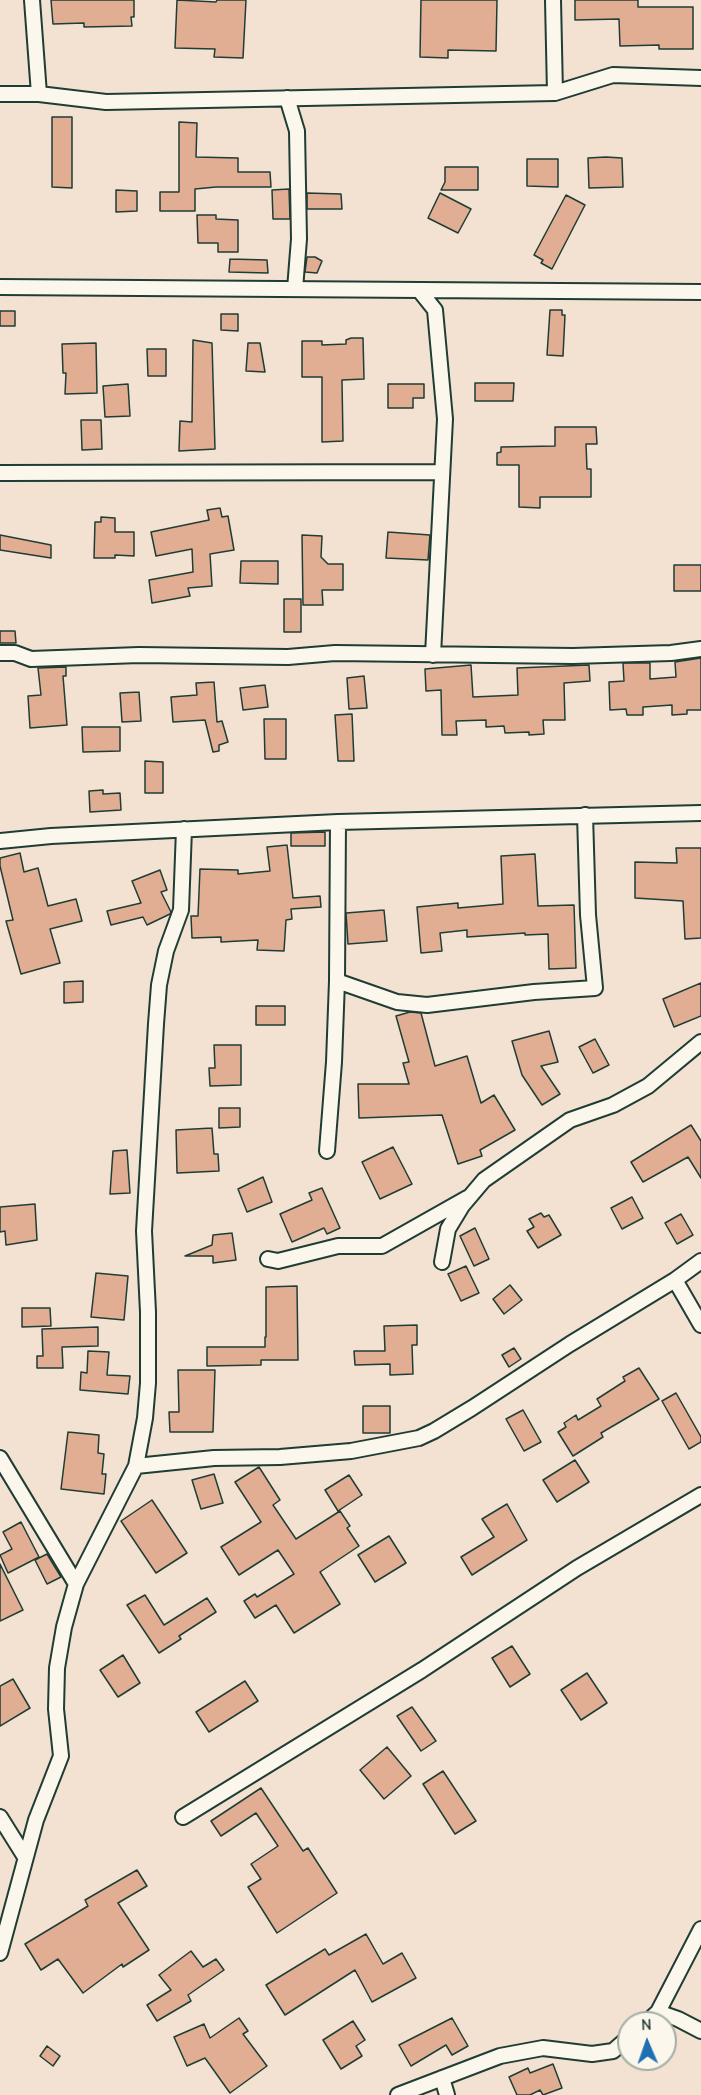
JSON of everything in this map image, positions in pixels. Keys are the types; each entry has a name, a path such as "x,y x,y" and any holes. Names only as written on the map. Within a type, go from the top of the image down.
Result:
{"street":[{"path":"32,0 39,94"},
{"path":"553,0 555,93"},
{"path":"0,94 39,94 106,102 555,93 613,75 701,78"},
{"path":"287,98 297,131 298,239 295,289"},
{"path":"0,287 701,292"},
{"path":"419,290 435,310 445,419 433,655"},
{"path":"0,473 441,472"},
{"path":"0,653 15,653 31,659 140,655 288,657 335,653 584,656 671,653 701,649"},
{"path":"0,841 51,836 338,822 413,822 701,813"},
{"path":"337,981 397,1002 427,1005 534,992 595,988 588,915 585,815"},
{"path":"327,1151 337,981 338,822"},
{"path":"0,1953 36,1820 61,1756 56,1709 57,1668 64,1627 76,1584 136,1466 145,1419 148,1383 148,1312 144,1231 156,1024 159,985 166,951 181,910 184,830"},
{"path":"442,1262 448,1229 462,1206 484,1180 570,1120 613,1105 648,1086 701,1042"},
{"path":"268,1259 278,1261 338,1246 382,1246 471,1195"},
{"path":"136,1466 214,1458 280,1457 351,1451 419,1438 453,1420 570,1344 675,1280 701,1261"},
{"path":"675,1280 701,1324"},
{"path":"0,1458 76,1584"},
{"path":"183,1817 422,1670 577,1568 701,1495"},
{"path":"0,1817 25,1857"},
{"path":"659,2011 701,1929"},
{"path":"677,2019 701,2031"},
{"path":"398,2095 500,2056 522,2050 543,2048 592,2054 613,2051 617,2048"},
{"path":"442,2078 447,2095"}],"building":[{"path":"51,0 134,0 132,26 84,27 84,23 53,24"},
{"path":"177,0 216,2 217,0 246,0 243,58 214,57 215,49 175,48"},
{"path":"421,0 497,0 496,51 448,50 448,58 420,57"},
{"path":"575,0 638,0 638,7 693,7 693,49 659,49 659,45 620,46 619,19 575,20"},
{"path":"52,117 72,117 72,188 52,187"},
{"path":"179,122 197,123 196,157 238,158 238,172 270,172 271,187 195,189 195,211 160,211 160,192 179,192"},
{"path":"588,158 622,158 623,187 589,188"},
{"path":"527,159 558,159 558,187 527,186"},
{"path":"445,167 478,167 478,190 441,190 445,182"},
{"path":"289,189 290,219 273,219 272,190"},
{"path":"116,190 137,191 137,211 116,212"},
{"path":"307,193 341,194 342,209 307,209"},
{"path":"440,193 471,209 458,233 428,218"},
{"path":"566,195 585,205 552,269 541,263 543,260 534,255"},
{"path":"197,215 216,215 216,219 238,220 238,252 218,252 218,243 198,243"},
{"path":"307,257 315,257 322,261 317,273 305,272"},
{"path":"230,259 267,260 268,273 229,272"},
{"path":"550,310 562,310 562,315 565,315 563,356 547,355"},
{"path":"0,311 15,311 15,326 0,326"},
{"path":"221,314 238,314 238,331 221,330"},
{"path":"363,338 364,379 342,380 343,441 322,442 322,377 302,377 302,341 322,341 322,345 346,344 346,340"},
{"path":"193,340 212,343 215,449 179,451 180,421 192,422"},
{"path":"96,343 97,393 65,394 66,373 63,373 62,344"},
{"path":"248,343 260,343 265,372 246,371"},
{"path":"147,349 166,349 166,376 148,376"},
{"path":"475,383 514,383 513,401 475,401"},
{"path":"128,384 130,416 105,417 103,386"},
{"path":"388,384 424,384 424,398 413,398 413,408 388,408"},
{"path":"81,420 101,420 102,449 82,450"},
{"path":"555,427 596,427 597,444 586,444 587,469 591,469 591,497 540,497 540,508 519,507 519,465 497,465 497,453 501,452 501,447 555,446"},
{"path":"220,508 222,517 228,516 234,550 210,554 212,586 188,588 190,596 152,603 149,580 193,572 192,549 156,556 151,532 209,520 207,510"},
{"path":"101,517 115,518 115,532 134,532 134,556 115,555 115,558 94,558 95,522 101,522"},
{"path":"388,532 430,535 428,560 386,558"},
{"path":"0,535 51,545 51,558 0,550"},
{"path":"302,535 322,536 321,557 328,564 343,564 343,590 322,590 323,605 303,605"},
{"path":"241,561 278,561 278,584 240,583"},
{"path":"674,565 701,565 701,591 674,591"},
{"path":"284,599 301,599 301,632 284,632"},
{"path":"0,631 15,631 16,643 0,643"},
{"path":"701,658 701,710 687,710 687,714 672,715 672,705 643,707 643,715 627,715 626,709 610,710 609,682 624,681 623,663 650,663 650,679 676,677 675,662"},
{"path":"471,665 473,697 518,695 517,668 589,665 590,681 564,683 565,720 543,720 544,734 505,733 504,726 486,727 486,720 456,721 457,735 442,735 441,690 426,691 425,669"},
{"path":"66,667 66,676 63,676 67,725 30,728 28,696 41,695 38,668"},
{"path":"364,676 367,708 349,709 347,678"},
{"path":"214,682 217,722 222,721 228,742 219,745 219,751 213,752 205,720 173,722 171,697 197,695 196,683"},
{"path":"265,685 268,707 243,710 240,688"},
{"path":"139,692 141,721 122,722 120,693"},
{"path":"352,714 354,761 338,761 335,715"},
{"path":"264,719 286,719 286,759 265,759"},
{"path":"82,727 120,727 120,751 83,752"},
{"path":"145,761 163,762 163,793 145,793"},
{"path":"103,790 103,794 120,793 121,810 90,812 89,791"},
{"path":"325,832 325,846 291,846 291,833"},
{"path":"287,845 293,898 320,896 321,907 291,909 292,919 286,920 284,951 257,950 258,940 221,942 221,937 192,938 191,916 198,916 200,869 238,870 238,874 270,871 267,847"},
{"path":"676,848 701,848 701,938 685,939 683,901 635,898 635,862 677,863"},
{"path":"20,853 24,872 38,868 48,906 76,899 82,921 50,929 60,963 21,974 6,921 13,920 0,866 0,858"},
{"path":"535,854 538,906 574,905 576,968 549,969 548,934 525,935 525,933 467,937 467,930 440,933 442,951 421,953 417,907 458,903 458,908 503,904 501,856"},
{"path":"160,870 167,890 161,892 170,914 147,925 143,917 111,925 107,911 141,903 132,881"},
{"path":"384,910 387,941 348,944 346,913"},
{"path":"83,981 83,1002 64,1003 64,982"},
{"path":"701,983 701,1016 674,1027 663,999"},
{"path":"256,1006 285,1006 285,1025 256,1025"},
{"path":"410,1012 421,1013 435,1066 467,1056 481,1103 494,1095 515,1130 480,1150 482,1156 458,1164 442,1115 359,1118 358,1084 409,1084 403,1063 409,1062 396,1016"},
{"path":"549,1031 558,1062 541,1066 560,1094 542,1105 522,1075 512,1041"},
{"path":"595,1039 609,1065 593,1073 579,1047"},
{"path":"214,1045 241,1045 241,1085 210,1086 209,1068 215,1068"},
{"path":"219,1108 240,1108 240,1127 219,1128"},
{"path":"691,1125 701,1141 701,1178 688,1157 643,1182 631,1162"},
{"path":"212,1128 214,1154 218,1154 219,1171 177,1173 176,1130"},
{"path":"393,1147 412,1184 380,1199 362,1162"},
{"path":"127,1150 130,1193 110,1194 113,1151"},
{"path":"263,1177 272,1202 247,1212 238,1189"},
{"path":"322,1188 340,1228 327,1234 324,1228 292,1242 280,1214 312,1200 309,1193"},
{"path":"632,1197 643,1218 622,1229 611,1208"},
{"path":"35,1204 37,1240 6,1245 5,1231 0,1232 0,1207"},
{"path":"541,1213 544,1217 549,1215 561,1235 538,1248 527,1231 534,1227 529,1219"},
{"path":"681,1214 693,1235 677,1244 665,1223"},
{"path":"475,1228 489,1259 474,1266 460,1236"},
{"path":"232,1233 236,1260 213,1263 213,1256 185,1256 212,1245 213,1235"},
{"path":"466,1266 479,1293 461,1301 448,1274"},
{"path":"96,1273 128,1276 124,1320 91,1317"},
{"path":"510,1285 522,1300 504,1314 493,1299"},
{"path":"297,1286 298,1360 261,1360 261,1365 207,1366 207,1347 265,1347 266,1287"},
{"path":"22,1308 50,1308 51,1326 22,1327"},
{"path":"417,1325 417,1345 412,1345 413,1374 390,1375 390,1364 355,1365 354,1351 385,1351 384,1326"},
{"path":"98,1327 98,1346 62,1347 63,1368 37,1368 37,1356 43,1356 42,1329"},
{"path":"514,1348 521,1359 509,1367 502,1355"},
{"path":"88,1351 109,1352 107,1375 130,1376 128,1394 80,1390 81,1372 87,1373"},
{"path":"639,1368 659,1399 601,1433 603,1437 573,1456 558,1432 566,1427 564,1423 576,1415 578,1420 601,1406 597,1399 625,1381 623,1377"},
{"path":"178,1370 215,1370 213,1432 170,1432 169,1412 179,1412"},
{"path":"676,1393 701,1437 701,1442 689,1449 662,1401"},
{"path":"363,1406 390,1406 390,1433 363,1433"},
{"path":"523,1410 541,1442 524,1451 506,1419"},
{"path":"68,1432 99,1435 98,1453 104,1454 102,1474 106,1474 104,1494 61,1489"},
{"path":"575,1460 589,1482 557,1502 543,1480"},
{"path":"259,1467 280,1500 273,1505 296,1539 340,1511 350,1526 347,1528 359,1546 320,1572 340,1604 294,1633 276,1605 255,1618 244,1601 255,1594 257,1597 294,1574 278,1550 239,1575 221,1547 261,1522 235,1482"},
{"path":"214,1474 223,1503 201,1509 192,1480"},
{"path":"349,1475 362,1495 338,1511 325,1490"},
{"path":"152,1500 187,1553 156,1573 121,1521"},
{"path":"507,1504 527,1540 472,1575 461,1557 494,1537 482,1519"},
{"path":"21,1522 39,1557 8,1573 0,1555 12,1549 3,1532"},
{"path":"389,1536 406,1563 375,1582 358,1555"},
{"path":"47,1554 61,1577 47,1584 35,1560"},
{"path":"0,1564 23,1610 0,1621"},
{"path":"145,1595 164,1625 207,1598 216,1612 179,1636 181,1639 159,1653 127,1605"},
{"path":"512,1646 530,1674 510,1687 492,1658"},
{"path":"123,1655 140,1683 118,1697 100,1670"},
{"path":"587,1673 607,1703 581,1720 561,1690"},
{"path":"13,1679 30,1708 0,1726 0,1686"},
{"path":"245,1681 258,1701 209,1732 196,1712"},
{"path":"412,1707 436,1741 421,1751 397,1716"},
{"path":"387,1747 411,1776 384,1799 360,1770"},
{"path":"443,1771 476,1821 455,1834 423,1784"},
{"path":"261,1788 303,1851 308,1848 337,1893 277,1933 248,1887 261,1879 251,1864 278,1846 256,1813 221,1836 211,1821"},
{"path":"137,1870 147,1886 118,1903 149,1950 123,1967 122,1964 83,1993 58,1959 41,1970 25,1944 88,1906 85,1900"},
{"path":"366,1934 383,1964 402,1953 416,1978 372,2002 355,1970 285,2015 266,1985 325,1949 329,1955"},
{"path":"191,1951 203,1967 216,1959 224,1970 188,1995 191,2001 157,2021 147,2005 171,1990 159,1975"},
{"path":"239,2018 248,2031 243,2034 267,2066 230,2093 205,2058 187,2066 174,2037 204,2024 210,2038"},
{"path":"452,2018 468,2046 452,2055 446,2045 411,2066 399,2045"},
{"path":"353,2021 365,2040 356,2046 362,2056 341,2069 323,2040"},
{"path":"47,2046 60,2056 53,2066 40,2056"},
{"path":"553,2064 562,2088 543,2095 540,2090 530,2095 517,2095 509,2077 528,2068 530,2073"}]}
